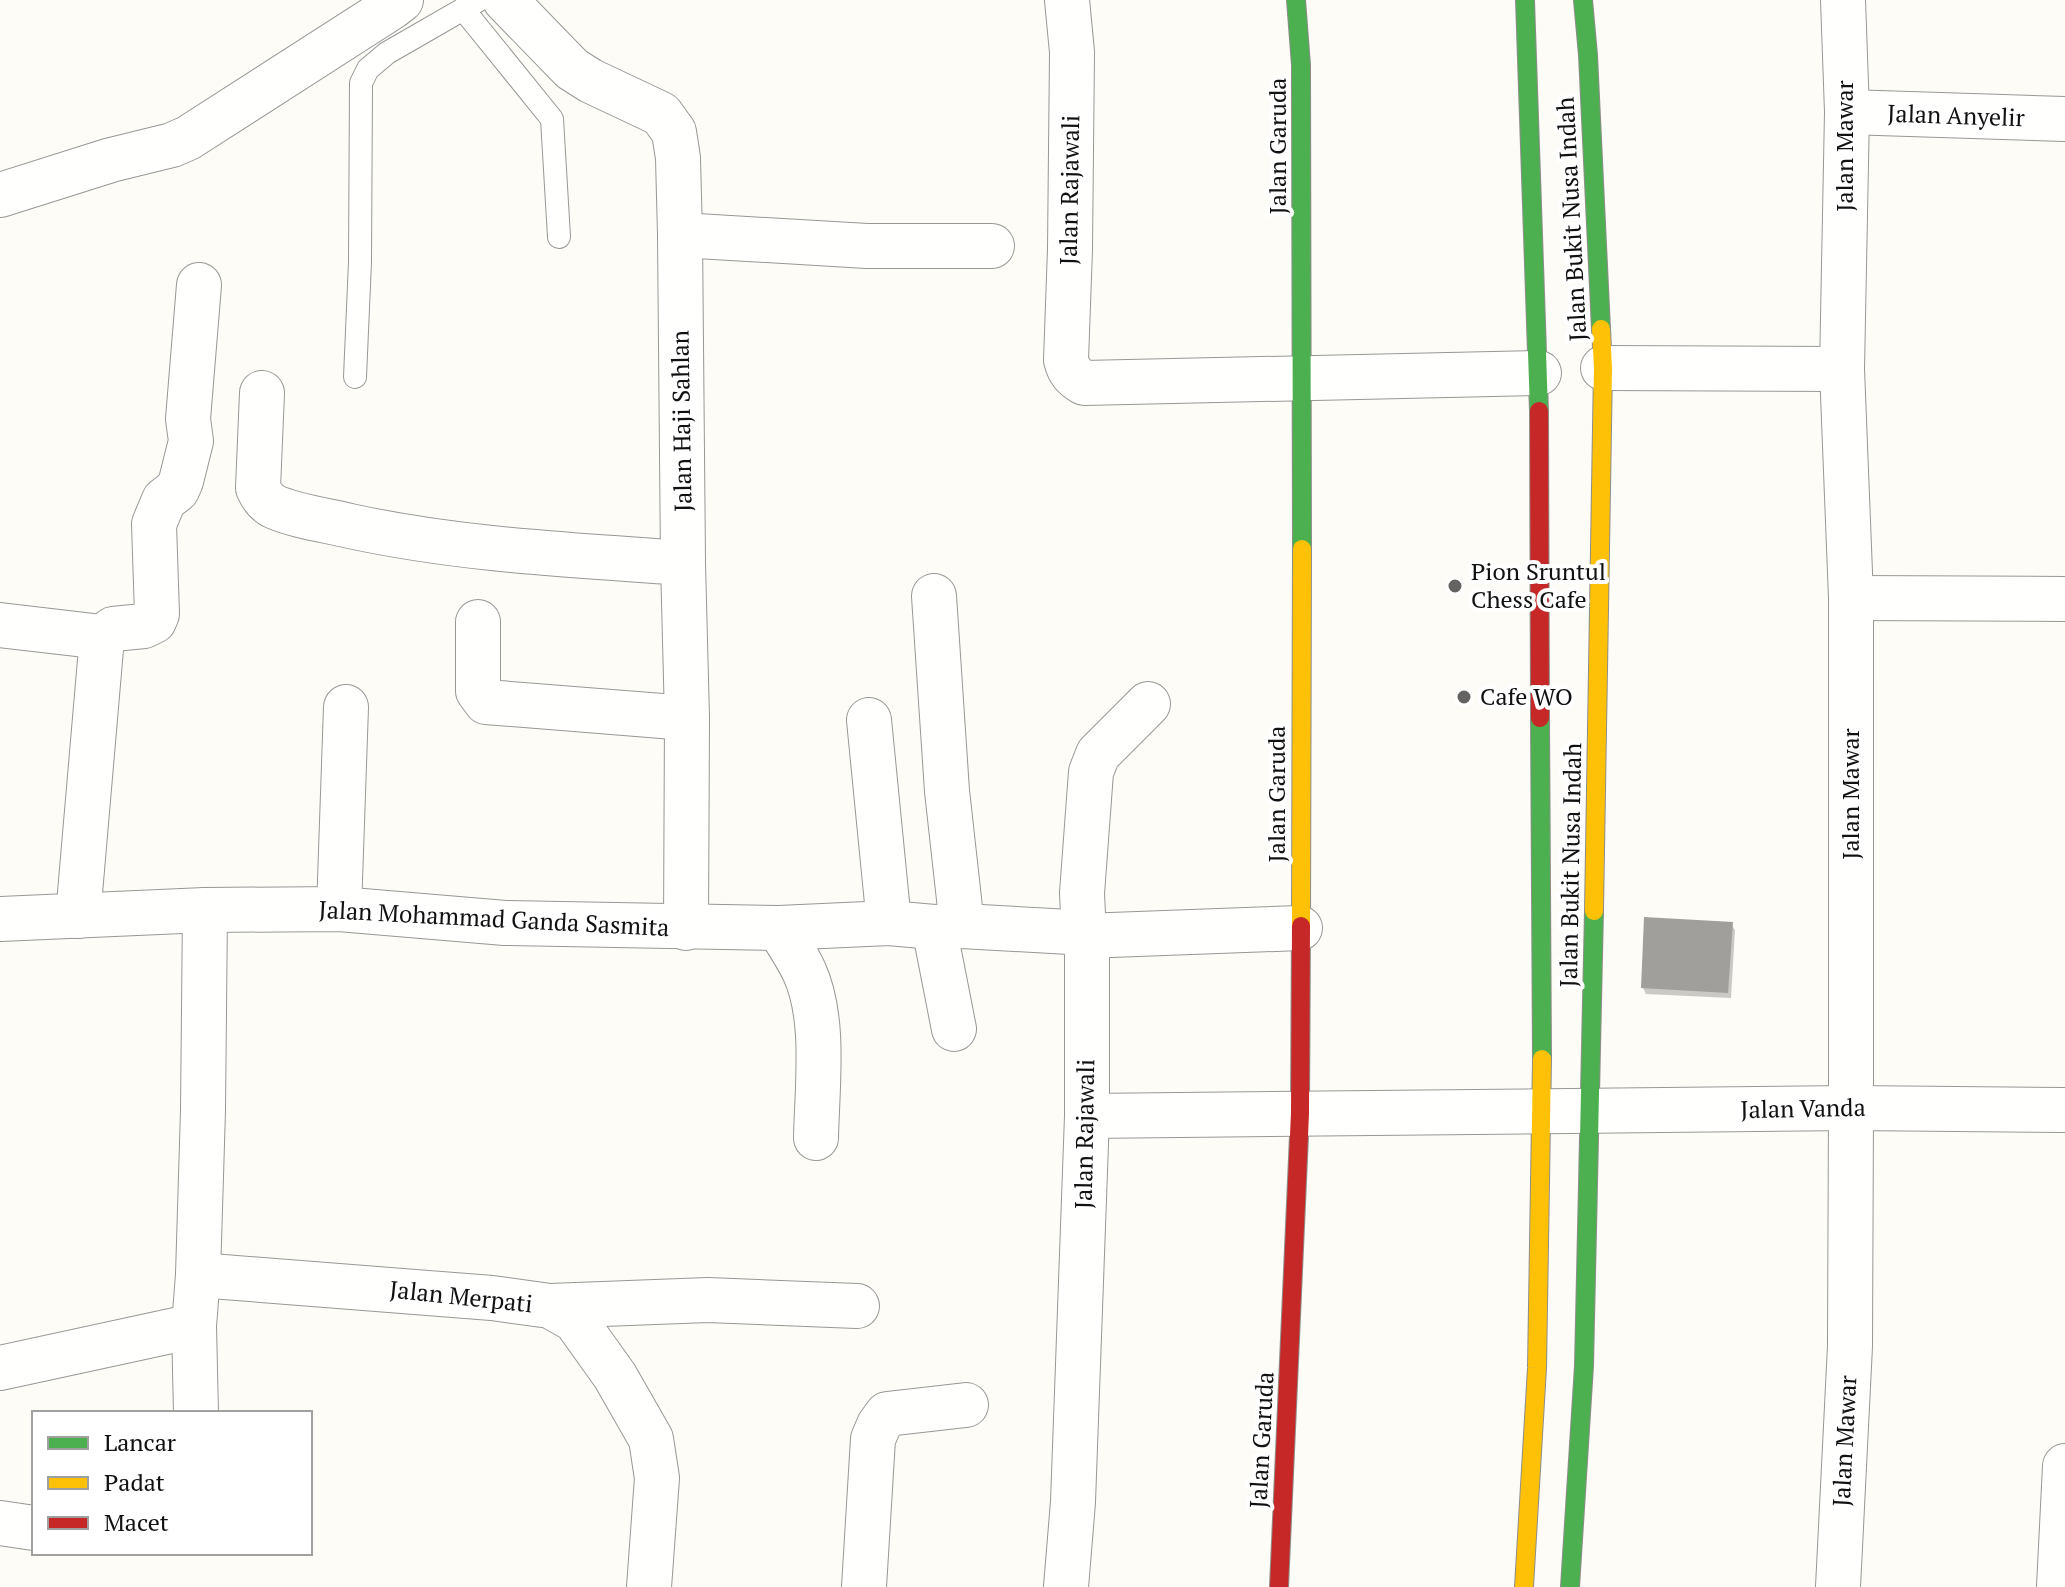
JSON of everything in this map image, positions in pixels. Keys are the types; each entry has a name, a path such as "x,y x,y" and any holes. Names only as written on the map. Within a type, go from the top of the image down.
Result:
{"street":[{"path":"0,195 188,138 401,0"},
{"name":"Jalan Haji Sahlan","path":"505,0 572,69 661,114 674,132 678,158 680,235 687,718 686,928"},
{"name":"Jalan Rajawali","path":"1067,0 1072,67 1066,360 1069,370 1084,383 1303,377"},
{"name":"Jalan Garuda","path":"1279,1587 1300,1113 1303,377 1301,65 1296,0"},
{"name":"Jalan Bukit Nusa Indah","path":"1524,1587 1537,1368 1542,1111 1539,373 1525,0"},
{"name":"Jalan Bukit Nusa Indah","path":"1570,1587 1584,1366 1603,368 1583,0"},
{"name":"Jalan Mawar","path":"1838,1587 1850,1346 1851,1108 1851,598 1842,369 1847,112 1843,0"},
{"name":"Jalan Anyelir","path":"1847,112 2065,119"},
{"path":"680,235 867,246 992,246"},
{"path":"0,625 102,637 113,629 144,626 154,621 157,614 154,524 164,500 177,490 191,441 188,419 199,285"},
{"path":"1603,368 1842,369"},
{"path":"1303,377 1539,373"},
{"path":"262,393 258,488 261,495 274,506 384,533 479,548 683,563"},
{"path":"934,596 947,791 948,926 954,1029"},
{"path":"1851,598 2065,599"},
{"path":"478,622 478,691 486,702 687,718"},
{"path":"78,916 102,637"},
{"name":"Jalan Rajawali","path":"1066,1587 1073,1502 1087,1116 1087,953 1082,893 1091,772 1098,754 1148,704"},
{"path":"339,909 346,707"},
{"path":"869,720 889,923"},
{"name":"Jalan Mohammad Ganda Sasmita","path":"0,919 205,910 339,909 505,923 779,928 889,923 1070,932 1084,936 1300,928"},
{"path":"196,1411 194,1326 203,1110 205,910"},
{"path":"779,928 804,972 818,1022 816,1138"},
{"name":"Jalan Vanda","path":"1087,1116 1851,1108 2065,1110"},
{"name":"Jalan Merpati","path":"198,1275 492,1298 550,1306 575,1320 615,1376 651,1439 657,1478 649,1587"},
{"path":"550,1306 708,1300 857,1306"},
{"path":"0,1368 194,1326"},
{"path":"864,1587 873,1439 879,1425 887,1414 966,1405"},
{"path":"2062,1567 2065,1466"},
{"path":"0,1523 32,1528"}],"lane":[{"path":"355,377 361,83 368,69 387,53 471,5 552,119 559,237"}],"building":[{"path":"1644,917 1733,922 1728,993 1641,988"}],"traffic: fast":[{"path":"1296,0 1301,65 1302,549"},
{"path":"1525,0 1539,411"},
{"path":"1583,0 1601,329"},
{"path":"1540,718 1542,1059"},
{"path":"1570,1587 1584,1366 1594,911"}],"traffic: slow":[{"path":"1594,911 1603,368 1601,329"},
{"path":"1301,926 1302,549"},
{"path":"1524,1587 1537,1368 1542,1059"}],"traffic: jam":[{"path":"1539,411 1540,718"},
{"path":"1279,1587 1300,1113 1301,926"}],"place":[{"name":"Pion Sruntul Chess Cafe","path":"1455,586"},
{"name":"Cafe WO","path":"1464,697"}]}
